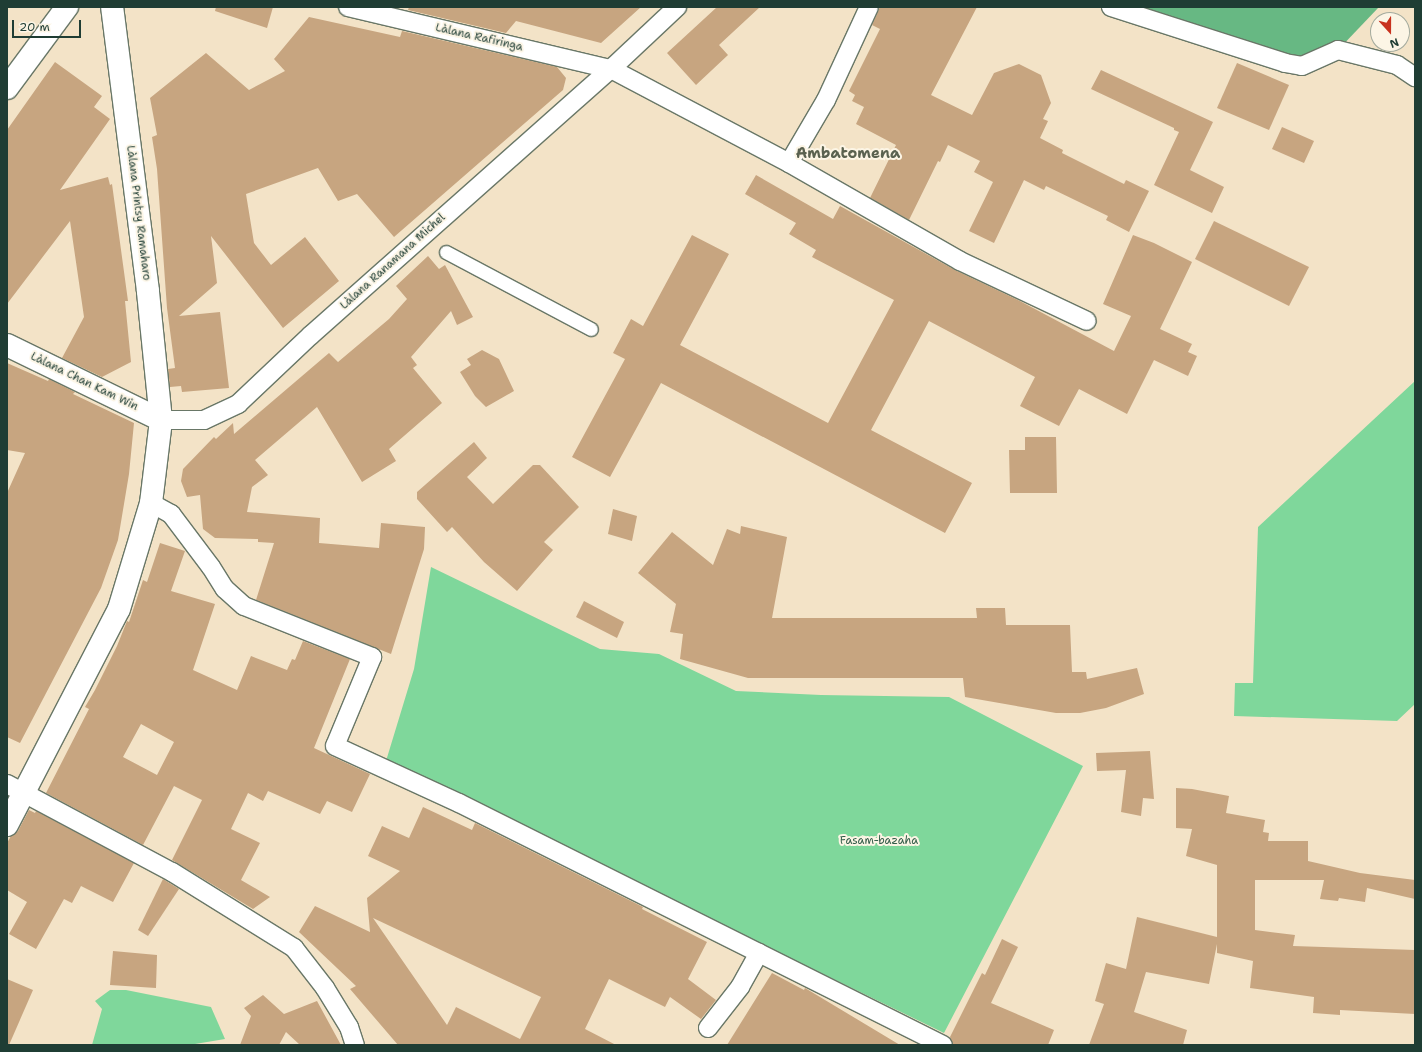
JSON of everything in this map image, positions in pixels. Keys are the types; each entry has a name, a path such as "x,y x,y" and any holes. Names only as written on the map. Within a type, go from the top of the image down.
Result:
{"street":[{"path":"7,88 67,7"},
{"name":"Làlana Printsy Ramaharo","path":"7,825 15,789 119,609 151,503 161,420 148,291 112,7"},
{"name":"Làlana Rafiringa","path":"348,7 611,69 789,163 960,261 1086,321"},
{"name":"Làlana Ranamana Michel","path":"161,420 204,420 238,404 311,335 611,69 677,7"},
{"path":"789,163 826,100 869,7"},
{"path":"1111,7 1285,63 1302,66 1338,50 1397,65 1415,77"},
{"path":"446,252 591,329"},
{"name":"Làlana Chan Kam Win","path":"7,345 161,420"},
{"path":"151,503 172,514 211,567 225,589 244,606 372,657 335,746 459,803 943,1045"},
{"path":"15,789 172,872 294,948 325,988 349,1027 355,1045"},
{"path":"708,1028 740,987 759,953"}],"green space":[{"path":"1111,7 1379,7 1374,12 1370,12 1370,16 1338,50 1302,66"},
{"path":"1415,381 1415,704 1397,721 1234,716 1235,683 1253,683 1258,527"},
{"name":"Fasam-bazaha","path":"431,567 600,649 659,654 736,691 821,695 949,697 1083,766 944,1033 386,761 414,669"},
{"path":"110,990 126,990 211,1007 225,1039 189,1045 92,1045 102,1009 95,1001"}],"building":[{"path":"216,7 273,7 267,28 215,11"},
{"path":"409,7 641,7 601,43 516,21 506,33 408,10"},
{"path":"717,7 760,7 719,45 728,55 696,85 667,53"},
{"path":"880,7 977,7 931,95 972,115 994,73 1019,64 1041,75 1051,103 1043,119 1048,121 1040,138 1063,150 1062,153 1124,184 1126,180 1149,191 1129,232 1106,220 1108,216 1046,186 1044,190 1024,180 994,243 969,231 993,182 974,172 980,161 948,145 940,162 938,161 909,220 870,198 896,145 856,124 864,107 852,101 855,95 849,91 880,29 872,25"},
{"path":"309,17 400,37 402,31 557,67 566,78 563,90 394,237 357,194 338,201 318,168 246,194 254,243 271,265 305,237 339,281 283,328 211,236 217,283 179,316 220,312 229,388 182,392 181,386 170,387 168,369 175,368 167,308 157,169 152,137 157,135 150,98 206,53 249,90 285,71 274,59"},
{"path":"55,62 102,96 94,107 110,119 60,190 108,177 110,185 112,184 128,301 125,301 131,362 102,377 62,358 84,317 70,221 7,304 7,130"},
{"path":"1237,63 1289,85 1269,130 1217,108"},
{"path":"1101,70 1213,122 1190,170 1224,187 1212,213 1154,185 1179,132 1174,130 1174,128 1091,89"},
{"path":"1282,127 1314,141 1304,163 1272,149"},
{"path":"756,175 833,219 840,206 955,270 1018,300 1114,351 1131,316 1103,304 1133,235 1154,243 1192,262 1160,329 1192,344 1188,352 1197,356 1188,376 1154,360 1127,414 1079,389 1059,426 1020,406 1035,377 929,321 871,430 972,483 945,533 661,383 610,477 572,457 625,359 613,353 631,319 643,326 692,235 729,254 680,345 828,423 894,300 812,257 816,250 789,234 796,223 745,194"},
{"path":"1214,221 1309,267 1289,306 1195,259"},
{"path":"428,256 439,269 445,265 473,317 457,325 451,311 411,357 417,365 413,368 442,403 389,449 396,461 362,482 317,407 255,460 268,475 252,487 247,512 320,518 319,543 379,548 381,523 425,527 424,549 391,654 256,600 274,543 258,542 258,539 215,538 203,529 200,495 187,497 181,481 183,469 214,437 216,439 233,423 234,434 329,353 338,362 389,319 407,299 396,286"},
{"path":"482,350 499,359 514,391 486,407 475,396 460,372 471,365 467,359"},
{"path":"7,363 48,381 49,379 75,392 73,394 134,423 129,474 118,540 101,588 20,743 7,737 7,493 25,453 7,450"},
{"path":"1025,437 1056,437 1057,493 1010,493 1009,450 1025,450"},
{"path":"474,442 487,458 467,477 493,504 533,465 540,465 579,507 544,542 553,550 517,591 484,562 452,527 447,532 417,499 417,492"},
{"path":"613,509 637,516 632,541 608,534"},
{"path":"741,526 787,537 772,618 977,618 976,608 1005,608 1006,625 1070,625 1072,672 1086,672 1087,679 1137,668 1144,694 1106,708 1080,713 1056,713 965,697 963,678 748,678 680,659 683,634 670,632 676,604 638,573 672,532 713,565 727,529 740,534"},
{"path":"160,543 185,551 171,591 215,604 193,670 237,690 251,656 287,670 292,659 295,660 303,641 350,659 314,748 370,774 352,812 327,801 320,814 268,791 263,801 248,793 231,829 260,843 241,880 270,897 253,909 172,860 202,800 174,786 143,845 46,793 89,709 85,707 117,646 127,621 129,622 143,580 147,582","holes":["141,724 174,742 157,775 123,757"]},
{"path":"584,601 624,622 617,638 576,617"},
{"path":"1150,751 1154,799 1143,798 1141,816 1121,812 1126,770 1097,771 1096,753"},
{"path":"1176,788 1192,789 1229,796 1226,813 1265,820 1263,832 1269,833 1268,841 1308,841 1308,861 1360,873 1415,880 1415,899 1367,888 1365,902 1339,898 1338,901 1320,899 1324,880 1255,880 1255,930 1295,935 1293,946 1415,950 1415,1014 1340,1010 1340,1015 1313,1013 1314,997 1250,988 1253,961 1217,953 1217,944 1209,984 1146,972 1134,1012 1187,1030 1183,1045 1089,1045 1104,1004 1095,1001 1106,963 1126,969 1137,917 1217,937 1217,865 1186,856 1192,829 1176,828"},
{"path":"423,807 472,830 475,823 643,907 642,909 707,942 688,979 716,1000 701,1019 670,997 665,1007 609,979 585,1029 616,1045 398,1045 350,989 356,986 299,932 315,906 370,932 367,898 400,871 368,856 382,826 409,838","holes":["373,918 541,997 520,1039 456,1007 447,1025"]},
{"path":"29,810 35,813 36,811 134,863 113,902 81,886 72,903 64,899 36,949 9,934 27,902 7,890 7,843 11,836 18,831"},
{"path":"163,879 179,889 148,936 138,930"},
{"path":"1002,939 1018,947 991,1003 1054,1030 1048,1045 953,1045 950,1037 982,973 985,975"},
{"path":"113,951 157,955 156,988 110,985"},
{"path":"772,973 804,990 805,988 900,1045 727,1045"},
{"path":"7,979 33,990 9,1045 7,1045"},
{"path":"263,995 284,1014 317,1001 341,1045 300,1045 286,1032 279,1045 240,1045 251,1016 244,1008"}],"district":[{"name":"Ambatomena","path":"848,154"}]}
